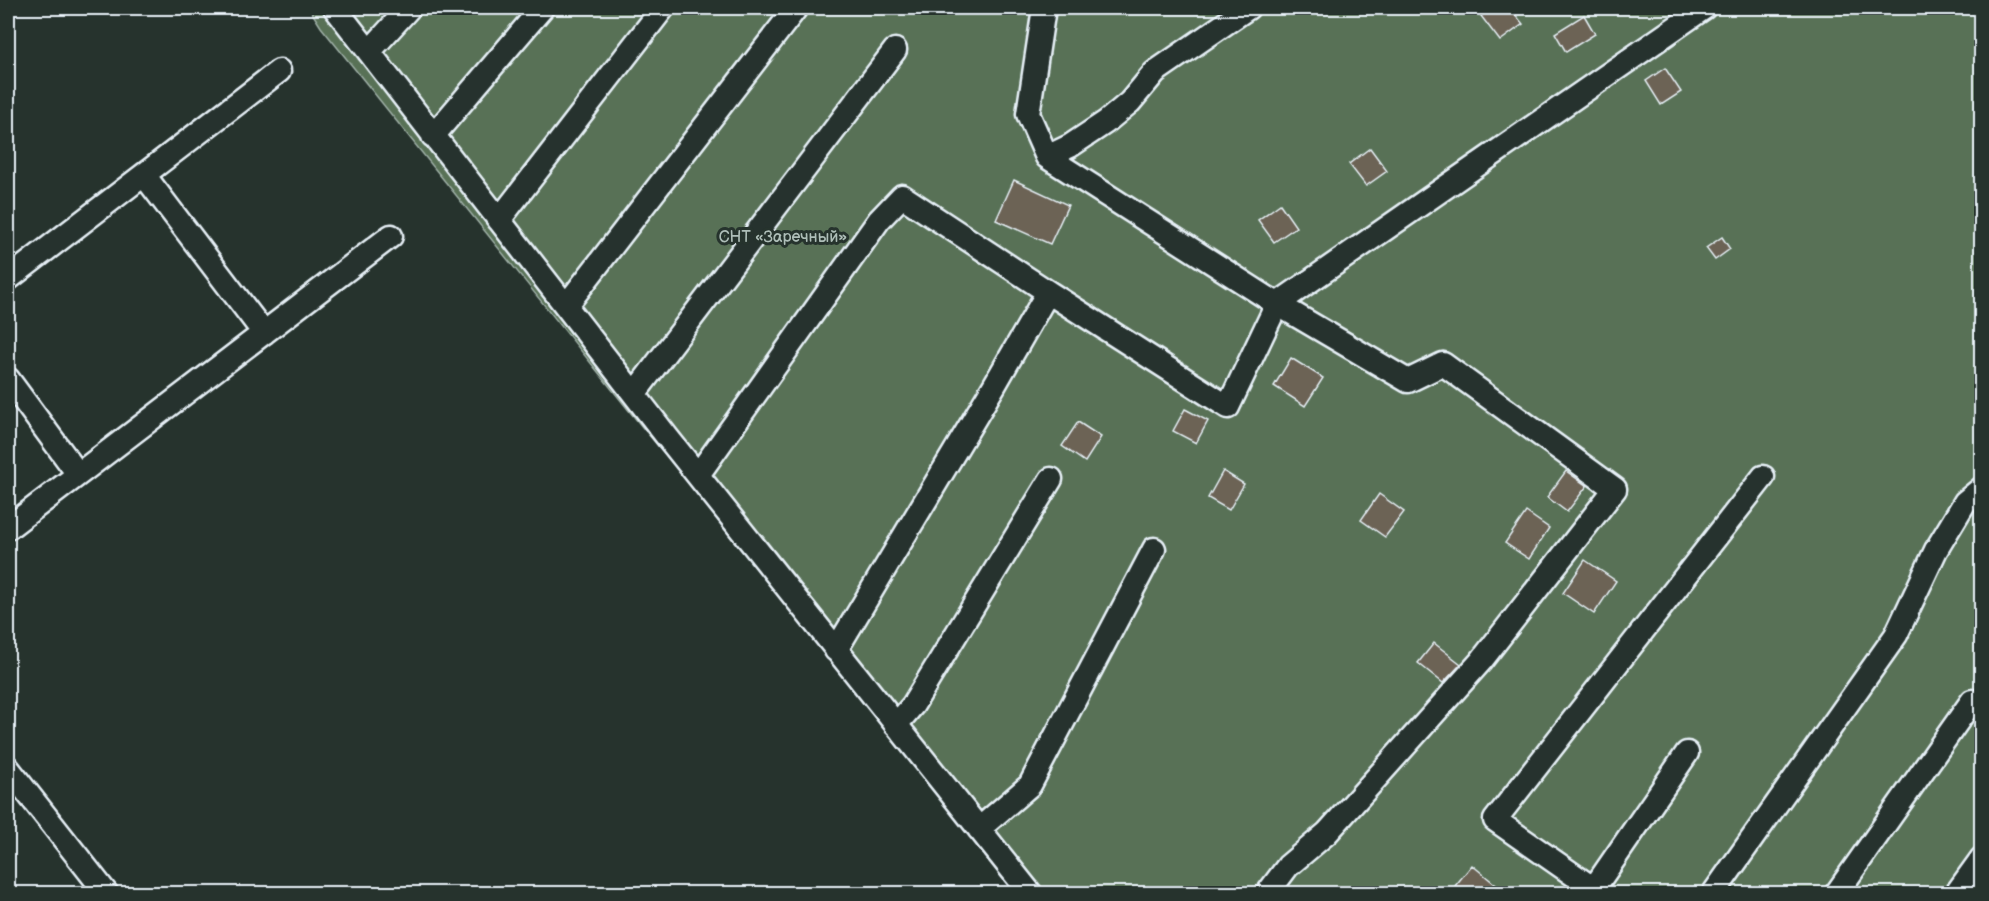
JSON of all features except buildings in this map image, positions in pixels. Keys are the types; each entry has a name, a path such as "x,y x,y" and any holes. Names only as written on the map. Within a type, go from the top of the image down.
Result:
{"street":[{"path":"335,8 698,476 1031,894"},
{"path":"369,52 409,8"},
{"path":"433,136 542,8"},
{"path":"499,220 663,8"},
{"path":"566,306 796,8"},
{"path":"1044,8 1028,114 1047,157 1277,304 1408,381 1443,364 1615,489 1481,661 1327,833 1288,866 1267,894"},
{"path":"1047,157 1070,146 1106,122 1130,102 1155,72 1248,8"},
{"path":"698,476 879,220 902,196 1228,407 1277,304 1676,15 1704,8"},
{"path":"634,394 895,50"},
{"path":"8,279 279,71"},
{"path":"144,175 264,333"},
{"path":"8,528 391,236"},
{"path":"836,650 1048,292"},
{"path":"8,379 78,474"},
{"path":"1687,753 1595,892 1495,820 1763,477"},
{"path":"896,725 913,705 1051,479"},
{"path":"1713,894 1896,635 1936,550 1965,502 1982,488"},
{"path":"980,829 1030,785 1154,549"},
{"path":"1836,894 1972,701 1982,708"},
{"path":"8,768 107,894"},
{"path":"1956,894 1982,858"}],"green space":[{"name":"СНТ «Заречный»","path":"309,8 1981,8 1981,893 1035,893 643,428 321,27"}]}
